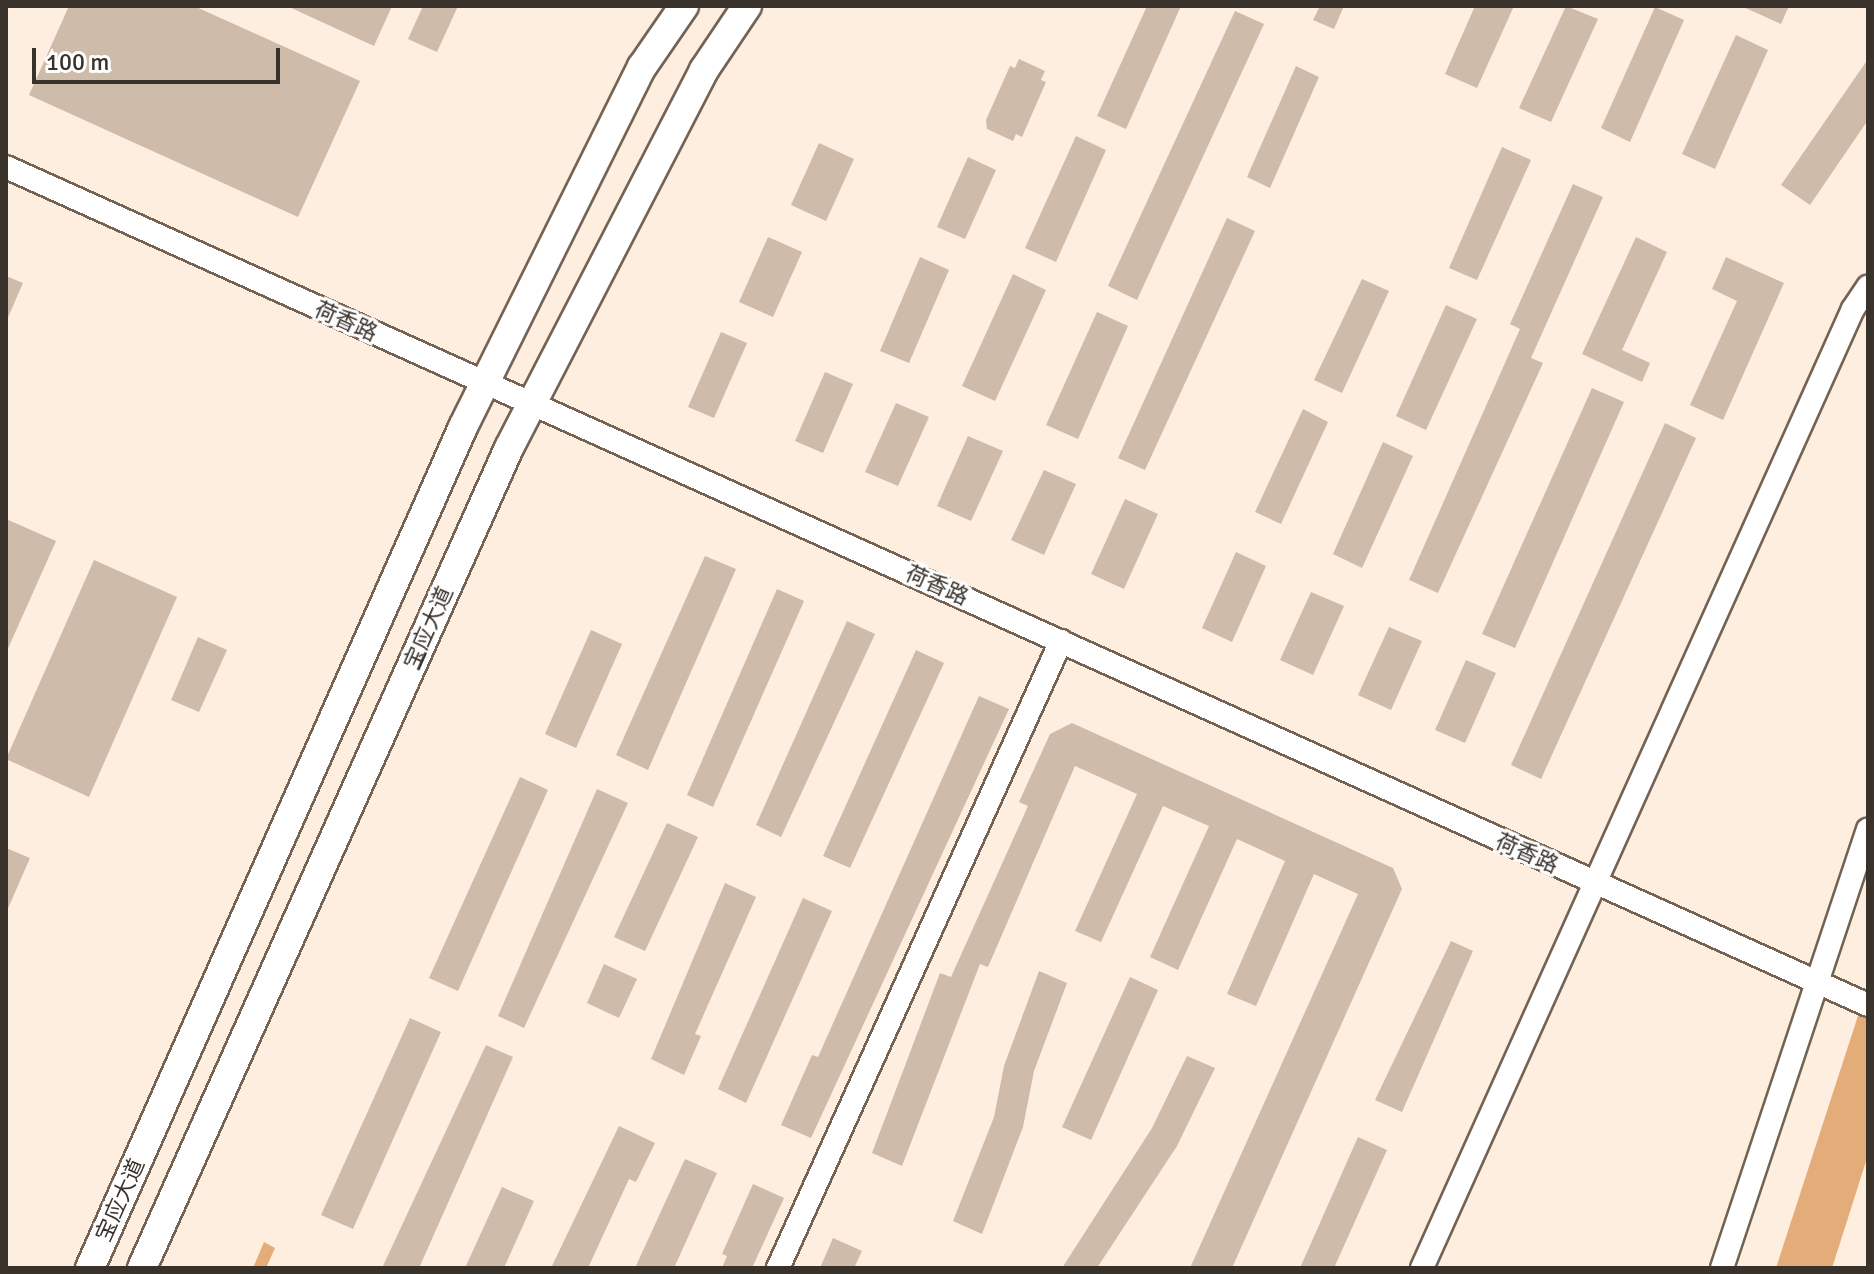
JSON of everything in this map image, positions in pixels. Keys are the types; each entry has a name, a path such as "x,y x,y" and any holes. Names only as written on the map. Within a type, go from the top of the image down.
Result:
{"main road":[{"name":"宝应大道","path":"90,1268 484,383 636,80 684,6"},
{"name":"宝应大道","path":"142,1268 509,448 536,402 689,97 747,6"}],"street":[{"name":"荷香路","path":"6,167 484,383 536,402 1860,1001"},
{"path":"1422,1268 1853,309 1868,287"},
{"path":"778,1268 1061,641"},
{"path":"1722,1268 1814,982 1868,830"}],"shaded area":[{"path":"1868,985 1868,1155 1832,1268 1776,1268"},
{"path":"264,1242 275,1248 266,1268 253,1268"}],"building":[{"path":"69,6 194,6 360,81 298,217 29,95"},
{"path":"287,6 392,6 374,46"},
{"path":"423,6 458,6 437,52 408,39"},
{"path":"1147,6 1181,6 1126,129 1097,116"},
{"path":"1320,6 1344,6 1334,29 1313,20"},
{"path":"1475,6 1514,6 1477,88 1445,74"},
{"path":"1566,6 1598,19 1551,122 1519,108"},
{"path":"1741,6 1789,6 1781,24"},
{"path":"1655,7 1684,20 1630,142 1601,128"},
{"path":"1235,11 1264,24 1137,300 1108,286"},
{"path":"1736,35 1768,50 1715,169 1682,154"},
{"path":"1019,59 1045,71 1041,80 1046,82 1022,137 1016,134 1013,141 987,129 986,120 1010,66 1015,68"},
{"path":"1868,59 1868,120 1810,205 1781,185"},
{"path":"1296,66 1319,77 1270,188 1247,177"},
{"path":"1076,136 1106,150 1056,262 1025,248"},
{"path":"819,143 854,159 826,221 791,205"},
{"path":"1502,147 1531,160 1477,280 1449,268"},
{"path":"968,157 996,170 965,239 937,227"},
{"path":"1573,184 1603,197 1531,358 1543,363 1438,593 1409,580 1520,329 1510,324"},
{"path":"1227,218 1255,231 1145,470 1118,458"},
{"path":"768,237 802,252 773,317 739,302"},
{"path":"1636,237 1667,252 1622,350 1650,363 1642,382 1582,354"},
{"path":"920,257 949,270 909,363 880,351"},
{"path":"1726,257 1784,283 1723,420 1690,405 1737,301 1712,289"},
{"path":"1013,274 1046,290 995,401 962,386"},
{"path":"6,276 23,283 6,322"},
{"path":"1362,279 1389,291 1342,393 1314,380"},
{"path":"1446,305 1477,319 1426,430 1396,416"},
{"path":"1097,312 1128,326 1078,439 1046,425"},
{"path":"721,332 747,343 714,418 688,407"},
{"path":"825,372 853,384 823,453 795,441"},
{"path":"1592,388 1624,402 1515,648 1482,634"},
{"path":"896,403 929,417 898,486 865,472"},
{"path":"1303,409 1328,422 1281,524 1255,512"},
{"path":"1665,423 1696,438 1541,779 1511,765"},
{"path":"968,436 1003,451 971,521 937,506"},
{"path":"1383,442 1413,456 1362,568 1333,554"},
{"path":"1044,470 1076,484 1044,555 1011,540"},
{"path":"1125,499 1158,514 1124,589 1091,574"},
{"path":"6,519 56,541 6,653"},
{"path":"1236,552 1266,566 1232,642 1202,628"},
{"path":"705,556 736,569 648,770 616,755"},
{"path":"94,560 177,597 89,797 6,759"},
{"path":"777,589 804,601 713,807 687,795"},
{"path":"1311,592 1344,606 1313,675 1280,660"},
{"path":"847,621 875,634 781,837 756,825"},
{"path":"1389,627 1422,641 1391,710 1358,695"},
{"path":"591,630 622,644 576,748 545,734"},
{"path":"198,637 227,650 199,712 171,700"},
{"path":"916,650 944,663 850,868 823,856"},
{"path":"1466,660 1496,673 1465,743 1435,730"},
{"path":"979,696 1009,709 811,1138 781,1125 812,1055 818,1057"},
{"path":"1072,723 1393,868 1402,889 1232,1268 1190,1268 1358,894 1314,874 1256,1006 1227,994 1285,861 1237,839 1178,970 1150,957 1209,826 1163,806 1101,942 1075,931 1137,794 1075,766 988,967 980,964 902,1166 872,1153 940,973 951,977 1028,806 1019,802 1050,734"},
{"path":"520,777 548,790 458,991 429,978"},
{"path":"597,789 628,803 524,1028 498,1016"},
{"path":"667,823 698,837 645,951 614,937"},
{"path":"6,848 30,858 6,913"},
{"path":"725,883 756,897 695,1034 701,1036 684,1075 651,1059"},
{"path":"803,898 832,911 746,1103 718,1089"},
{"path":"1451,941 1473,951 1402,1112 1375,1100"},
{"path":"604,964 637,979 619,1018 587,1003"},
{"path":"1039,971 1067,983 1034,1071 1023,1127 982,1234 953,1221 994,1117 1004,1066"},
{"path":"1130,977 1158,990 1091,1140 1062,1127"},
{"path":"410,1018 441,1032 353,1229 321,1215"},
{"path":"486,1045 513,1057 419,1268 382,1268"},
{"path":"1187,1056 1215,1068 1177,1146 1097,1268 1062,1268 1152,1128"},
{"path":"619,1126 655,1143 636,1182 629,1179 588,1268 551,1268"},
{"path":"1358,1137 1387,1150 1334,1268 1300,1268"},
{"path":"685,1159 717,1173 674,1268 635,1268"},
{"path":"753,1184 784,1198 752,1268 722,1268 727,1256 722,1254"},
{"path":"502,1187 534,1201 504,1268 465,1268"},
{"path":"833,1238 862,1251 854,1268 820,1268"}]}
